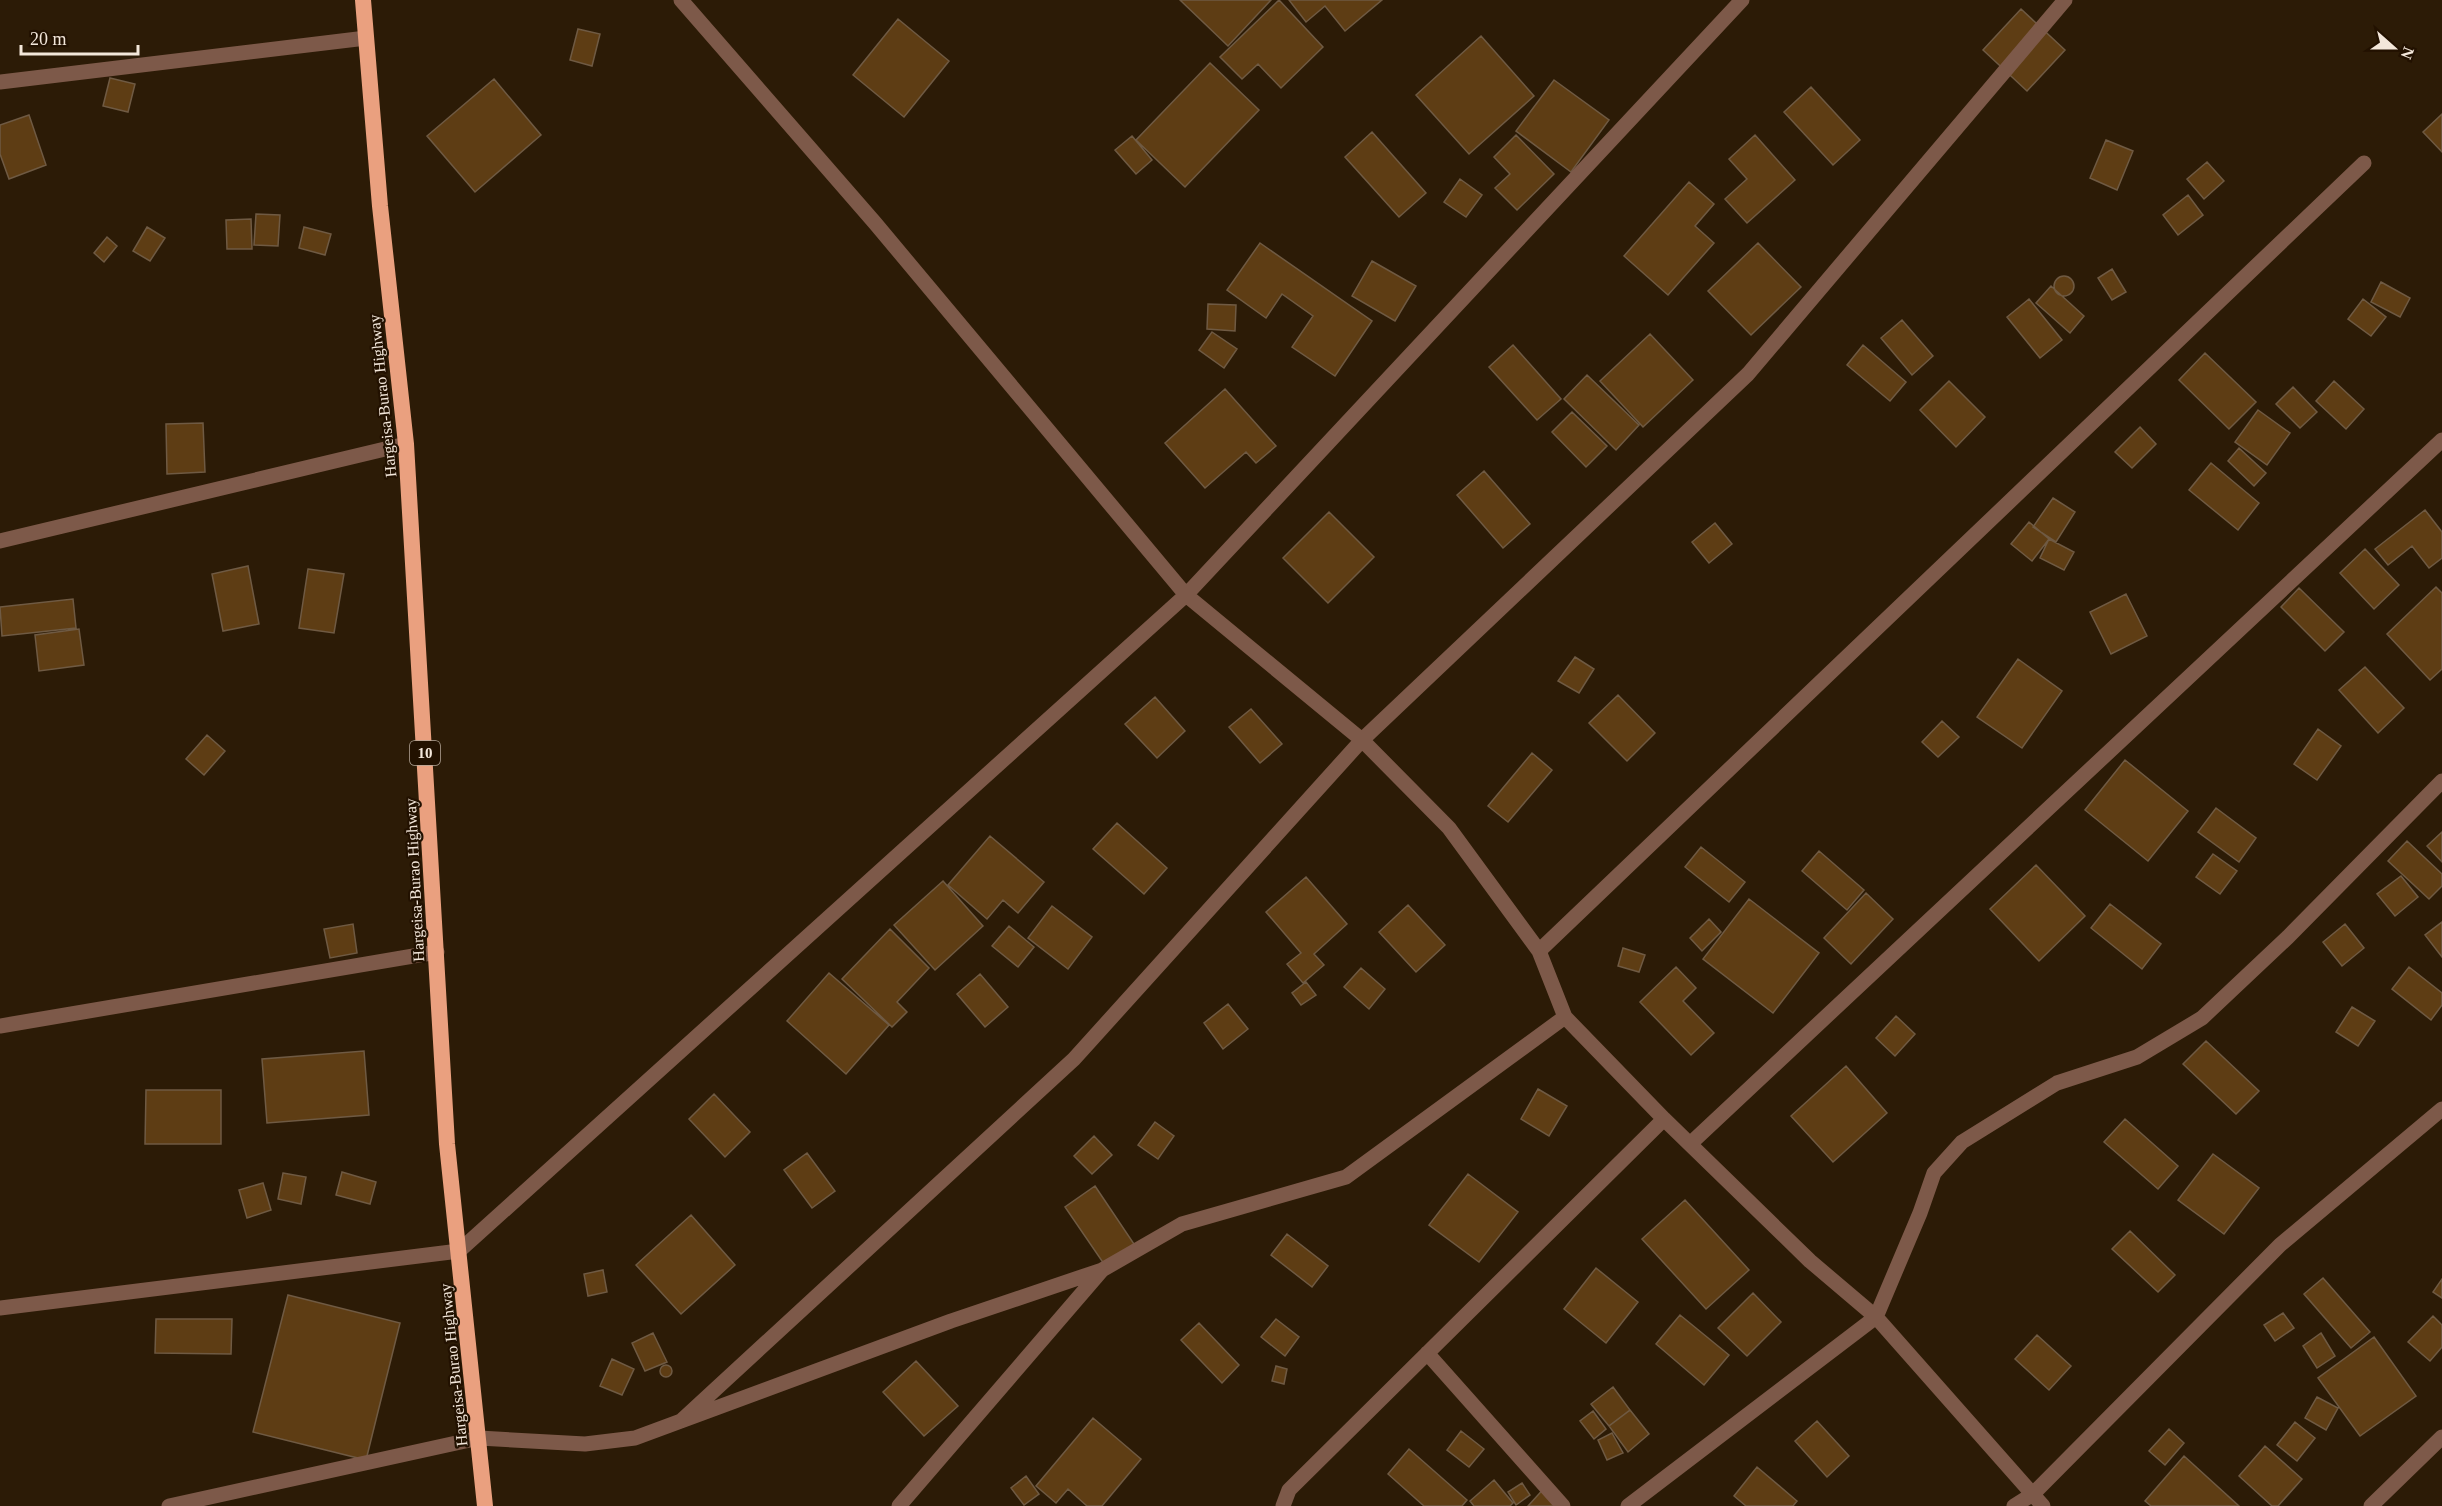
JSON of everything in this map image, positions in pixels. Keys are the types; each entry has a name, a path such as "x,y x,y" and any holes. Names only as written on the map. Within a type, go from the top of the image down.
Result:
{"highway":[{"name":"Hargeisa-Burao Highway","path":"363,0 380,206 406,444 447,1144 485,1506"}],"street":[{"path":"681,0 898,251 1186,595 1362,740 1449,828 1539,951 1565,1017 1664,1119 1810,1261 1876,1317 2038,1500"},
{"path":"0,1308 459,1251 1186,595 1742,0"},
{"path":"681,1421 1074,1059 1362,740 1748,374 2065,0"},
{"path":"0,82 366,38"},
{"path":"1539,951 2364,163"},
{"path":"1690,1144 2442,441"},
{"path":"0,541 406,444"},
{"path":"1628,1506 1876,1317 1920,1213 1934,1173 1962,1142 2057,1083 2137,1057 2202,1018 2288,937 2442,781"},
{"path":"0,1026 436,952"},
{"path":"169,1506 479,1438 585,1444 635,1438 951,1321 1102,1270 1182,1224 1346,1177 1565,1017"},
{"path":"2014,1506 2038,1500 2280,1245 2442,1109"},
{"path":"1282,1506 1289,1490 1664,1119"},
{"path":"900,1506 1102,1270"},
{"path":"1427,1353 1563,1506"},
{"path":"2371,1506 2442,1437"}],"building":[{"path":"1180,0 1271,0 1228,46"},
{"path":"1279,0 1323,47 1281,88 1258,64 1242,79 1220,57"},
{"path":"1289,0 1382,0 1345,31 1325,6 1306,22"},
{"path":"2021,9 2065,50 2027,91 1983,50"},
{"path":"898,19 949,61 904,117 853,75"},
{"path":"578,29 600,34 592,66 570,60"},
{"path":"1481,36 1534,96 1469,154 1416,95"},
{"path":"1210,63 1259,110 1185,187 1136,140"},
{"path":"110,78 135,84 128,112 103,106"},
{"path":"494,79 541,135 475,192 427,136"},
{"path":"1554,80 1609,120 1571,172 1516,131"},
{"path":"1811,87 1860,140 1833,165 1784,112"},
{"path":"2442,114 2442,152 2423,132"},
{"path":"29,115 46,165 9,179 0,154 0,125"},
{"path":"1372,132 1426,193 1399,217 1345,157"},
{"path":"1516,135 1554,174 1517,210 1495,188 1510,174 1494,157"},
{"path":"1755,135 1795,180 1747,223 1725,199 1747,179 1729,159"},
{"path":"1132,136 1152,160 1136,174 1115,150"},
{"path":"2106,140 2133,151 2117,190 2090,178"},
{"path":"2207,162 2224,181 2204,199 2187,179"},
{"path":"1460,179 1482,195 1466,217 1444,202"},
{"path":"1689,182 1714,204 1695,226 1714,243 1668,295 1624,256"},
{"path":"2188,195 2203,215 2178,235 2163,215"},
{"path":"256,214 280,215 278,246 254,245"},
{"path":"251,219 252,249 227,249 226,220"},
{"path":"147,227 165,238 150,261 133,251"},
{"path":"304,227 331,234 325,255 299,248"},
{"path":"107,237 117,246 104,262 94,253"},
{"path":"1260,243 1372,321 1335,376 1292,347 1313,316 1282,294 1266,318 1227,290"},
{"path":"1758,243 1801,287 1751,335 1708,291"},
{"path":"1372,261 1416,286 1395,321 1352,296"},
{"path":"2112,269 2126,292 2112,300 2098,278"},
{"path":"2064,276 2071,279 2074,286 2071,293 2064,296 2057,293 2054,286 2057,279"},
{"path":"2381,282 2410,298 2400,317 2371,302"},
{"path":"2051,286 2084,316 2070,333 2036,303"},
{"path":"2029,299 2062,340 2040,358 2007,317"},
{"path":"2363,299 2386,317 2371,336 2348,319"},
{"path":"1208,304 1236,305 1235,331 1207,329"},
{"path":"1902,320 1933,356 1912,375 1881,338"},
{"path":"1212,332 1237,349 1224,368 1199,350"},
{"path":"1650,334 1693,380 1643,427 1600,381"},
{"path":"1513,345 1561,399 1537,420 1489,367"},
{"path":"1863,345 1906,382 1890,401 1847,365"},
{"path":"2205,353 2256,402 2229,429 2179,380"},
{"path":"1587,375 1639,425 1616,450 1564,399"},
{"path":"1949,381 1985,417 1956,447 1920,410"},
{"path":"2334,381 2364,409 2346,429 2316,401"},
{"path":"2293,387 2317,412 2300,428 2276,404"},
{"path":"1225,389 1276,446 1256,463 1246,452 1205,488 1165,443"},
{"path":"2258,410 2290,433 2267,465 2235,442"},
{"path":"1572,412 1607,446 1586,467 1552,432"},
{"path":"203,423 205,472 167,474 166,424"},
{"path":"2140,427 2156,444 2132,468 2115,452"},
{"path":"2239,448 2266,473 2254,486 2228,461"},
{"path":"2211,463 2259,503 2238,530 2189,490"},
{"path":"1484,471 1530,524 1503,548 1457,495"},
{"path":"2053,498 2075,512 2056,542 2033,527"},
{"path":"2425,510 2442,532 2442,558 2429,568 2412,546 2388,565 2375,549"},
{"path":"1329,512 1374,557 1328,603 1283,558"},
{"path":"2029,522 2049,539 2032,561 2011,544"},
{"path":"1715,523 1732,544 1709,563 1692,542"},
{"path":"2049,539 2074,552 2064,570 2040,558"},
{"path":"2365,549 2399,585 2374,609 2340,573"},
{"path":"248,566 259,624 223,631 212,574"},
{"path":"308,569 344,574 334,633 299,628"},
{"path":"2436,587 2442,593 2442,669 2430,680 2387,634"},
{"path":"2299,588 2344,632 2325,651 2281,607"},
{"path":"2126,594 2147,636 2111,654 2090,612"},
{"path":"73,599 76,628 2,636 0,607"},
{"path":"79,629 84,665 39,671 35,635"},
{"path":"1575,657 1594,669 1579,693 1558,681"},
{"path":"2018,659 2062,691 2022,748 1977,717"},
{"path":"2365,667 2404,708 2378,733 2339,690"},
{"path":"1618,695 1655,733 1627,761 1589,723"},
{"path":"1155,697 1185,731 1157,758 1125,724"},
{"path":"1251,709 1282,744 1260,763 1229,727"},
{"path":"1942,721 1959,737 1938,757 1922,742"},
{"path":"2318,729 2341,746 2317,780 2294,764"},
{"path":"207,735 225,751 204,775 186,759"},
{"path":"1532,753 1552,770 1508,822 1488,806"},
{"path":"2125,760 2188,811 2148,861 2085,810"},
{"path":"2216,808 2256,838 2239,862 2198,832"},
{"path":"1117,823 1167,868 1144,894 1093,849"},
{"path":"2442,832 2442,862 2427,846"},
{"path":"990,836 1044,882 1018,913 1003,900 987,919 948,885"},
{"path":"2407,841 2442,874 2442,886 2429,899 2388,861"},
{"path":"1701,847 1745,882 1729,902 1685,867"},
{"path":"1819,851 1864,890 1847,910 1802,871"},
{"path":"2213,854 2237,871 2220,894 2196,877"},
{"path":"2036,865 2085,916 2039,961 1990,909"},
{"path":"2401,876 2418,897 2395,916 2377,894"},
{"path":"1306,877 1347,924 1314,954 1324,965 1303,983 1287,964 1301,953 1266,912"},
{"path":"943,881 983,926 935,970 894,925"},
{"path":"1866,893 1893,919 1851,964 1824,938"},
{"path":"1749,899 1819,953 1773,1013 1703,959"},
{"path":"2110,904 2161,944 2142,969 2091,928"},
{"path":"1408,905 1445,945 1416,972 1379,932"},
{"path":"1052,906 1092,937 1068,969 1028,938"},
{"path":"1709,919 1721,932 1702,951 1690,938"},
{"path":"2442,922 2442,957 2425,935"},
{"path":"353,924 357,953 330,958 324,929"},
{"path":"2345,924 2364,948 2342,966 2323,942"},
{"path":"1009,926 1034,947 1018,967 992,946"},
{"path":"890,929 929,968 897,1002 907,1012 892,1027 842,979"},
{"path":"1623,948 1645,955 1639,972 1618,966"},
{"path":"1676,967 1696,988 1683,1001 1714,1033 1691,1055 1640,1002"},
{"path":"2409,967 2442,993 2442,1005 2431,1020 2392,989"},
{"path":"1361,968 1385,989 1369,1009 1344,987"},
{"path":"829,973 889,1025 846,1074 787,1021"},
{"path":"980,974 1008,1007 985,1027 957,994"},
{"path":"1306,982 1316,995 1301,1005 1292,993"},
{"path":"1228,1004 1248,1029 1223,1049 1204,1023"},
{"path":"2352,1007 2375,1021 2358,1046 2336,1032"},
{"path":"1896,1016 1915,1034 1895,1056 1876,1038"},
{"path":"2206,1041 2259,1091 2236,1114 2183,1064"},
{"path":"364,1051 369,1115 267,1123 262,1059"},
{"path":"1846,1066 1887,1113 1833,1162 1791,1116"},
{"path":"1538,1089 1567,1106 1549,1136 1521,1119"},
{"path":"146,1090 221,1090 221,1144 145,1144"},
{"path":"714,1094 750,1132 725,1157 689,1119"},
{"path":"2125,1119 2178,1166 2158,1189 2104,1142"},
{"path":"1155,1122 1174,1136 1158,1159 1138,1145"},
{"path":"1094,1136 1112,1155 1092,1174 1074,1156"},
{"path":"807,1153 835,1191 812,1208 784,1170"},
{"path":"2213,1154 2259,1188 2224,1234 2178,1200"},
{"path":"342,1172 376,1182 370,1204 336,1195"},
{"path":"283,1173 306,1177 301,1204 278,1199"},
{"path":"1468,1174 1518,1212 1479,1262 1429,1225"},
{"path":"263,1183 271,1210 247,1218 239,1190"},
{"path":"1095,1186 1134,1244 1104,1264 1065,1207"},
{"path":"1685,1200 1749,1270 1706,1309 1642,1239"},
{"path":"691,1215 735,1265 681,1314 636,1265"},
{"path":"2130,1231 2175,1275 2158,1292 2112,1249"},
{"path":"1287,1234 1328,1266 1312,1287 1271,1255"},
{"path":"1596,1268 1638,1302 1606,1343 1564,1309"},
{"path":"603,1270 607,1292 588,1296 584,1274"},
{"path":"2323,1278 2370,1332 2351,1348 2304,1294"},
{"path":"2442,1279 2442,1298 2433,1292"},
{"path":"1753,1293 1781,1322 1747,1356 1718,1328"},
{"path":"288,1295 400,1323 366,1460 253,1432"},
{"path":"2283,1313 2294,1328 2275,1341 2264,1325"},
{"path":"1680,1315 1729,1355 1704,1385 1656,1344"},
{"path":"2433,1316 2442,1325 2442,1347 2430,1361 2408,1342"},
{"path":"156,1319 232,1319 231,1354 155,1353"},
{"path":"1276,1319 1299,1337 1285,1356 1261,1337"},
{"path":"1199,1323 1239,1365 1222,1383 1181,1340"},
{"path":"653,1333 667,1362 645,1371 632,1343"},
{"path":"2321,1333 2335,1356 2317,1368 2303,1346"},
{"path":"2037,1335 2071,1366 2049,1390 2015,1359"},
{"path":"2374,1337 2416,1396 2360,1436 2318,1378"},
{"path":"612,1359 634,1369 622,1395 600,1386"},
{"path":"916,1361 958,1406 924,1436 883,1392"},
{"path":"668,1365 672,1371 668,1377 664,1377 660,1369"},
{"path":"1276,1366 1287,1369 1284,1384 1272,1381"},
{"path":"1613,1387 1630,1410 1609,1426 1591,1404"},
{"path":"2317,1397 2338,1408 2326,1430 2305,1418"},
{"path":"1630,1410 1649,1434 1628,1452 1609,1426"},
{"path":"1593,1411 1606,1429 1594,1439 1580,1421"},
{"path":"1093,1418 1141,1459 1102,1506 1087,1506 1068,1489 1056,1503 1036,1486"},
{"path":"1817,1421 1849,1456 1827,1477 1795,1441"},
{"path":"2295,1422 2315,1438 2297,1461 2277,1445"},
{"path":"2169,1429 2184,1443 2165,1465 2149,1451"},
{"path":"1461,1431 1484,1449 1469,1467 1447,1450"},
{"path":"1612,1433 1623,1453 1607,1460 1598,1440"},
{"path":"2265,1446 2302,1479 2278,1506 2272,1506 2239,1476"},
{"path":"1409,1449 1467,1500 1462,1506 1424,1506 1388,1474"},
{"path":"2184,1456 2239,1506 2151,1506 2145,1501"},
{"path":"1757,1467 1797,1501 1793,1506 1746,1506 1734,1496"},
{"path":"1026,1476 1039,1494 1024,1505 1011,1488"},
{"path":"1494,1480 1513,1503 1510,1506 1474,1506 1470,1501"},
{"path":"1522,1483 1530,1495 1516,1505 1508,1492"},
{"path":"1547,1485 1567,1506 1528,1506"}]}
